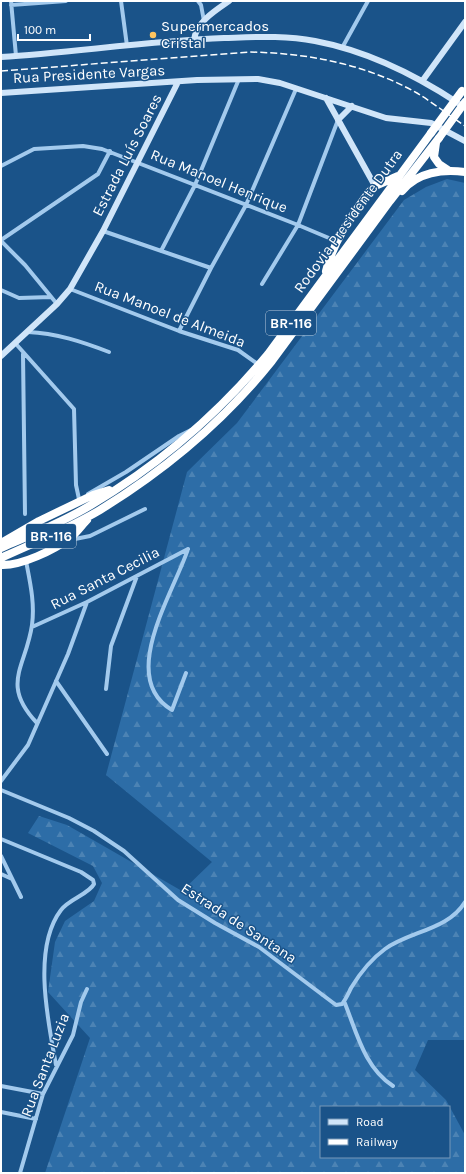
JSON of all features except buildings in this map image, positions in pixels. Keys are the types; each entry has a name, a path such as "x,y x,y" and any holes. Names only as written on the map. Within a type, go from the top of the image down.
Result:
{"highway":[{"name":"Rodovia Presidente Dutra","path":"1,548 57,523 91,505 121,486 172,449 239,388 259,365 398,175 464,89"},
{"name":"Rodovia Presidente Dutra","path":"1,558 51,536 99,510 168,464 193,444 254,384 465,102"},
{"path":"438,139 434,157 439,164 448,170"},
{"path":"322,294 346,265 404,188 428,173 448,170 465,172"},
{"path":"325,276 330,256 336,241 346,224 375,186 398,175"},
{"path":"1,565 26,561 66,541 72,537 84,523 162,471 168,464"},
{"path":"1,543 78,501 121,486"}],"main road":[{"path":"194,40 195,34 204,20 229,1"},
{"path":"423,80 465,22"},
{"path":"1,58 194,40 278,37 316,41 393,65 423,80 465,108"},
{"name":"Estrada Luís Soares","path":"1,356 16,344 58,304 70,289 103,231 178,82 239,79 273,81 392,119 431,123 465,141"},
{"name":"Rua Presidente Vargas","path":"1,93 178,82"},
{"path":"326,98 375,186"},
{"path":"338,120 352,106"}],"street":[{"path":"16,56 11,3 66,1"},
{"path":"121,1 127,46"},
{"path":"198,1 201,5 204,20"},
{"path":"342,48 368,1"},
{"path":"161,251 195,185 239,79"},
{"path":"179,330 246,205 296,89"},
{"path":"262,284 298,225 338,120"},
{"name":"Rua Manoel Henrique","path":"1,166 28,151 37,148 83,146 110,151 336,241"},
{"path":"58,304 25,265 1,240 98,174 110,151"},
{"path":"103,231 211,268"},
{"name":"Rua Manoel de Almeida","path":"70,289 179,330 238,350 259,365"},
{"path":"1,290 19,298 51,297"},
{"path":"28,332 40,332 78,341 108,352"},
{"path":"16,344 23,354 76,413 76,485 78,501 126,472 179,436 195,429"},
{"path":"23,354 25,514"},
{"path":"66,541 90,536 145,509"},
{"name":"Rua Santa Cecilia","path":"32,627 87,602 188,549 169,594 148,653 148,673 154,692 162,704 172,710 186,673"},
{"path":"26,561 33,600 32,627 19,668 17,681 24,706 37,723"},
{"path":"106,689 111,646 137,576"},
{"path":"1,780 24,753 56,681 87,602"},
{"path":"56,681 107,754"},
{"name":"Estrada de Santana","path":"1,790 69,818 94,831 124,851 178,900 215,923 260,947 336,1005 342,1004 344,1001"},
{"path":"1,839 81,872 93,880 94,884 92,888 72,900 62,909 53,922 50,932 44,976 44,994 56,1065"},
{"path":"1,856 21,898"},
{"path":"1,874 12,879"},
{"path":"393,1086 377,1073 367,1058 344,1001 370,962 386,949 403,939 448,920 456,914 465,902"},
{"name":"Rua Santa Luzia","path":"20,1173 43,1094 56,1065 73,1035 81,1002 86,989"},
{"path":"1,1086 43,1094"},
{"path":"1,1112 36,1119"}],"green space":[{"path":"447,179 465,183 465,1040 428,1040 415,1070 446,1100 449,1106 320,1106 320,1158 450,1158 450,1107 465,1135 465,1173 45,1173 90,1038 48,992 55,942 65,921 94,901 102,883 93,866 28,833 39,816 67,825 182,891 212,862 106,775 187,472 237,423 404,200 426,187"}],"railway":[{"path":"1,71 249,52 293,55 336,62 377,74 417,93 465,126"}],"place":[{"name":"Supermercados Cristal","path":"153,35"}]}
